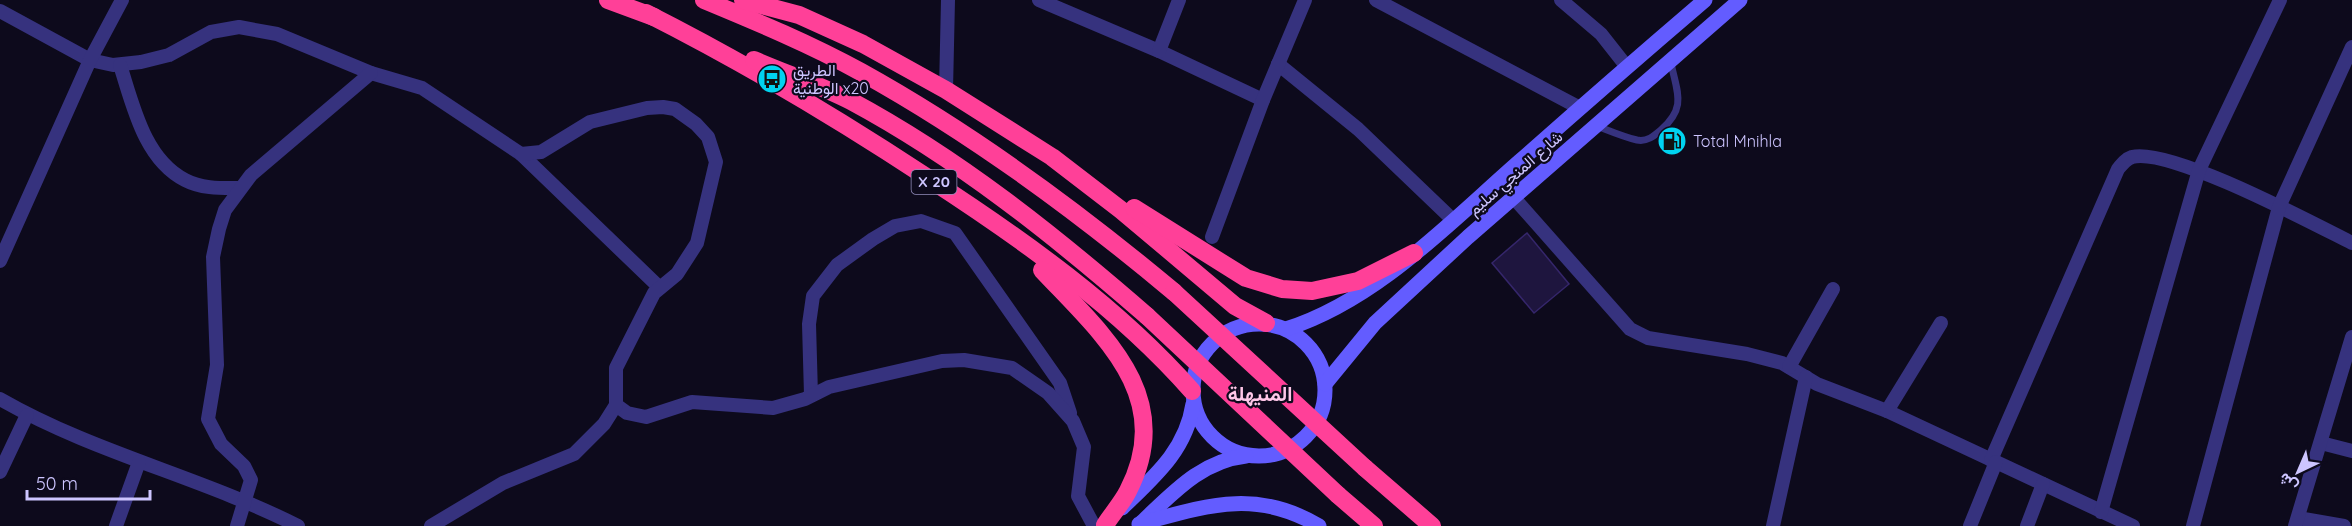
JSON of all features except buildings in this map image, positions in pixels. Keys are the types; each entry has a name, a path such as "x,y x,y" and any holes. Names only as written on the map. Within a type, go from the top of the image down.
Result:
{"highway":[{"name":"X 20","path":"608,0 646,13 850,101 1009,203 1075,254 1147,316 1374,526"},
{"path":"704,0 782,33 861,72 932,115 1097,227 1174,292 1365,468 1432,526"},
{"path":"743,0 799,15 863,44 946,90 1245,278 1282,289 1312,291 1358,281 1414,253"},
{"name":"X 20","path":"646,13 725,53 875,143 1008,230 1090,296 1168,364 1193,398"},
{"path":"1052,157 1121,210 1235,306 1266,324"},
{"path":"975,208 1041,269 1085,316 1116,351 1133,379 1145,430 1143,452 1128,493 1101,526"}],"main road":[{"name":"شارع المنجي سليم","path":"1286,329 1318,319 1352,301 1414,253 1705,0"},
{"name":"شارع المنجي سليم","path":"1325,384 1375,323 1740,0"},
{"path":"1101,526 1174,455 1190,422 1194,373 1201,355 1213,341 1238,327 1266,324 1286,329 1301,338 1313,351 1321,367 1325,384 1325,397 1319,419 1305,437 1287,450 1265,456 1232,458 1195,475 1138,525"},
{"path":"1193,398 1201,423 1214,439 1231,450 1251,456"},
{"path":"1138,525 1206,506 1231,502 1256,503 1280,508 1319,526"}],"street":[{"path":"0,261 90,60 122,0"},
{"path":"946,90 948,0"},
{"path":"1039,0 1160,51 1263,100"},
{"path":"1160,51 1179,0"},
{"path":"1212,237 1263,100 1305,0"},
{"path":"1376,0 1580,108"},
{"path":"2106,518 2199,170 2280,0"},
{"path":"1563,1 1601,34 1627,67"},
{"path":"0,11 90,60 106,65 169,55 211,32 238,27 277,34 372,73 422,88 521,154 659,287"},
{"path":"2193,526 2279,207 2352,47"},
{"path":"120,64 133,105 152,149 170,170 186,181 206,187 240,188"},
{"path":"1278,64 1358,129 1453,220"},
{"path":"237,526 251,480 249,473 221,444 208,419 217,364 213,258 225,210 240,188 372,73"},
{"path":"431,526 502,483 574,454 589,442 616,405 616,368 659,287 677,274 697,243 716,162 708,137 696,124 675,109 647,108 590,122 541,152 521,154"},
{"path":"1970,526 1993,461 2122,164 2132,157 2141,157 2199,170 2352,243"},
{"path":"1514,198 1630,329 1648,338 1764,357 1887,411 2043,484 2106,518 2133,526"},
{"path":"811,395 809,324 813,296 837,265 895,226 921,221 954,233 1060,383 1084,447 1078,496 1101,526"},
{"path":"1789,367 1833,289"},
{"path":"1887,411 1941,323"},
{"path":"2344,526 2297,522 2351,342"},
{"path":"616,405 627,413 646,417 692,402 772,408 829,387 942,361 964,360 1012,369 1048,393 1073,421"},
{"path":"1773,526 1806,377"},
{"path":"0,399 27,415 139,462 246,501 298,526"},
{"path":"0,472 27,415"},
{"path":"2321,443 2352,451"},
{"path":"116,526 139,462"},
{"path":"2027,526 2043,484"}],"lane":[{"path":"1597,126 1639,141 1648,140 1656,134 1678,111 1679,100 1670,63"}],"place":[{"name":"الطريق الوطنية x20","path":"772,79"},
{"name":"Total Mnihla","path":"1672,141"}],"district":[{"name":"المنيهلة","path":"1260,394"}]}
